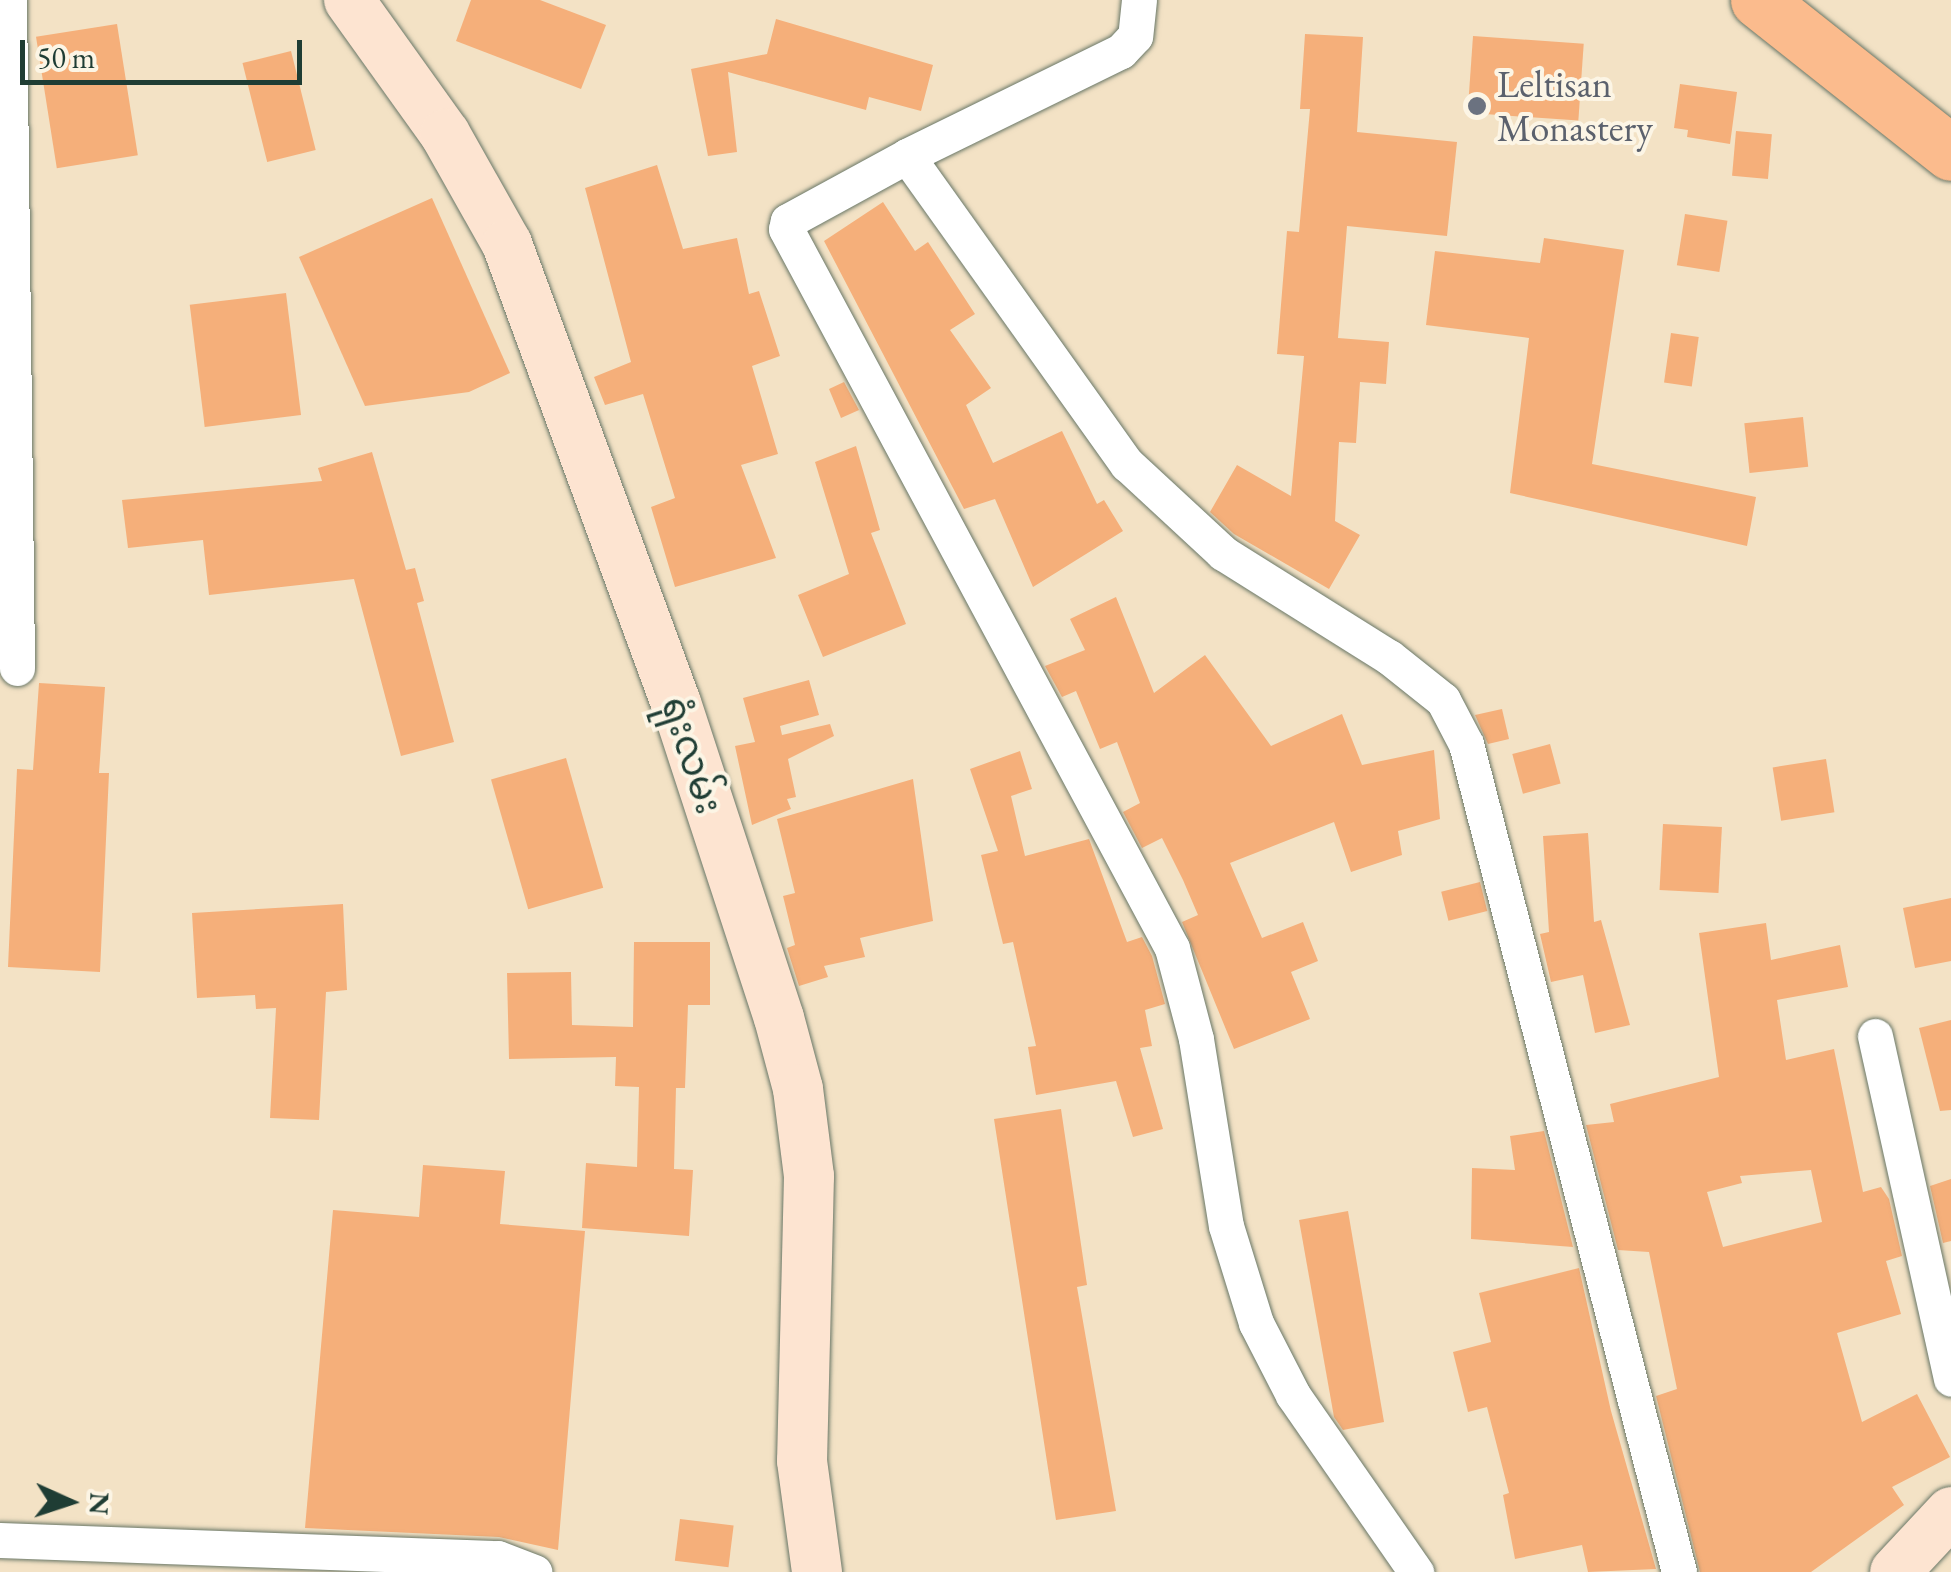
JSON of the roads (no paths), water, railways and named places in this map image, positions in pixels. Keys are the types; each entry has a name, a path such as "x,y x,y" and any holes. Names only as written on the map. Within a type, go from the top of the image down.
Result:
{"main road":[{"path":"1758,0 1951,153"}],"street":[{"path":"9,0 7,349 17,668"},
{"name":"ရုံးလမ်း","path":"349,0 445,134 507,244 676,704 779,1018 798,1090 808,1176 802,1461 817,1572"},
{"path":"1139,0 1135,36 1120,51 906,156 788,221 790,242 1172,948 1196,1038 1226,1226 1256,1324 1292,1395 1416,1572"},
{"path":"906,156 1126,464 1223,553 1389,657 1443,700 1466,744 1679,1572"},
{"path":"1875,1036 1951,1379"},
{"path":"1895,1572 1951,1512"},
{"path":"0,1540 498,1558 534,1572"}],"place":[{"name":"Leltisan Monastery","path":"1477,106"}]}
